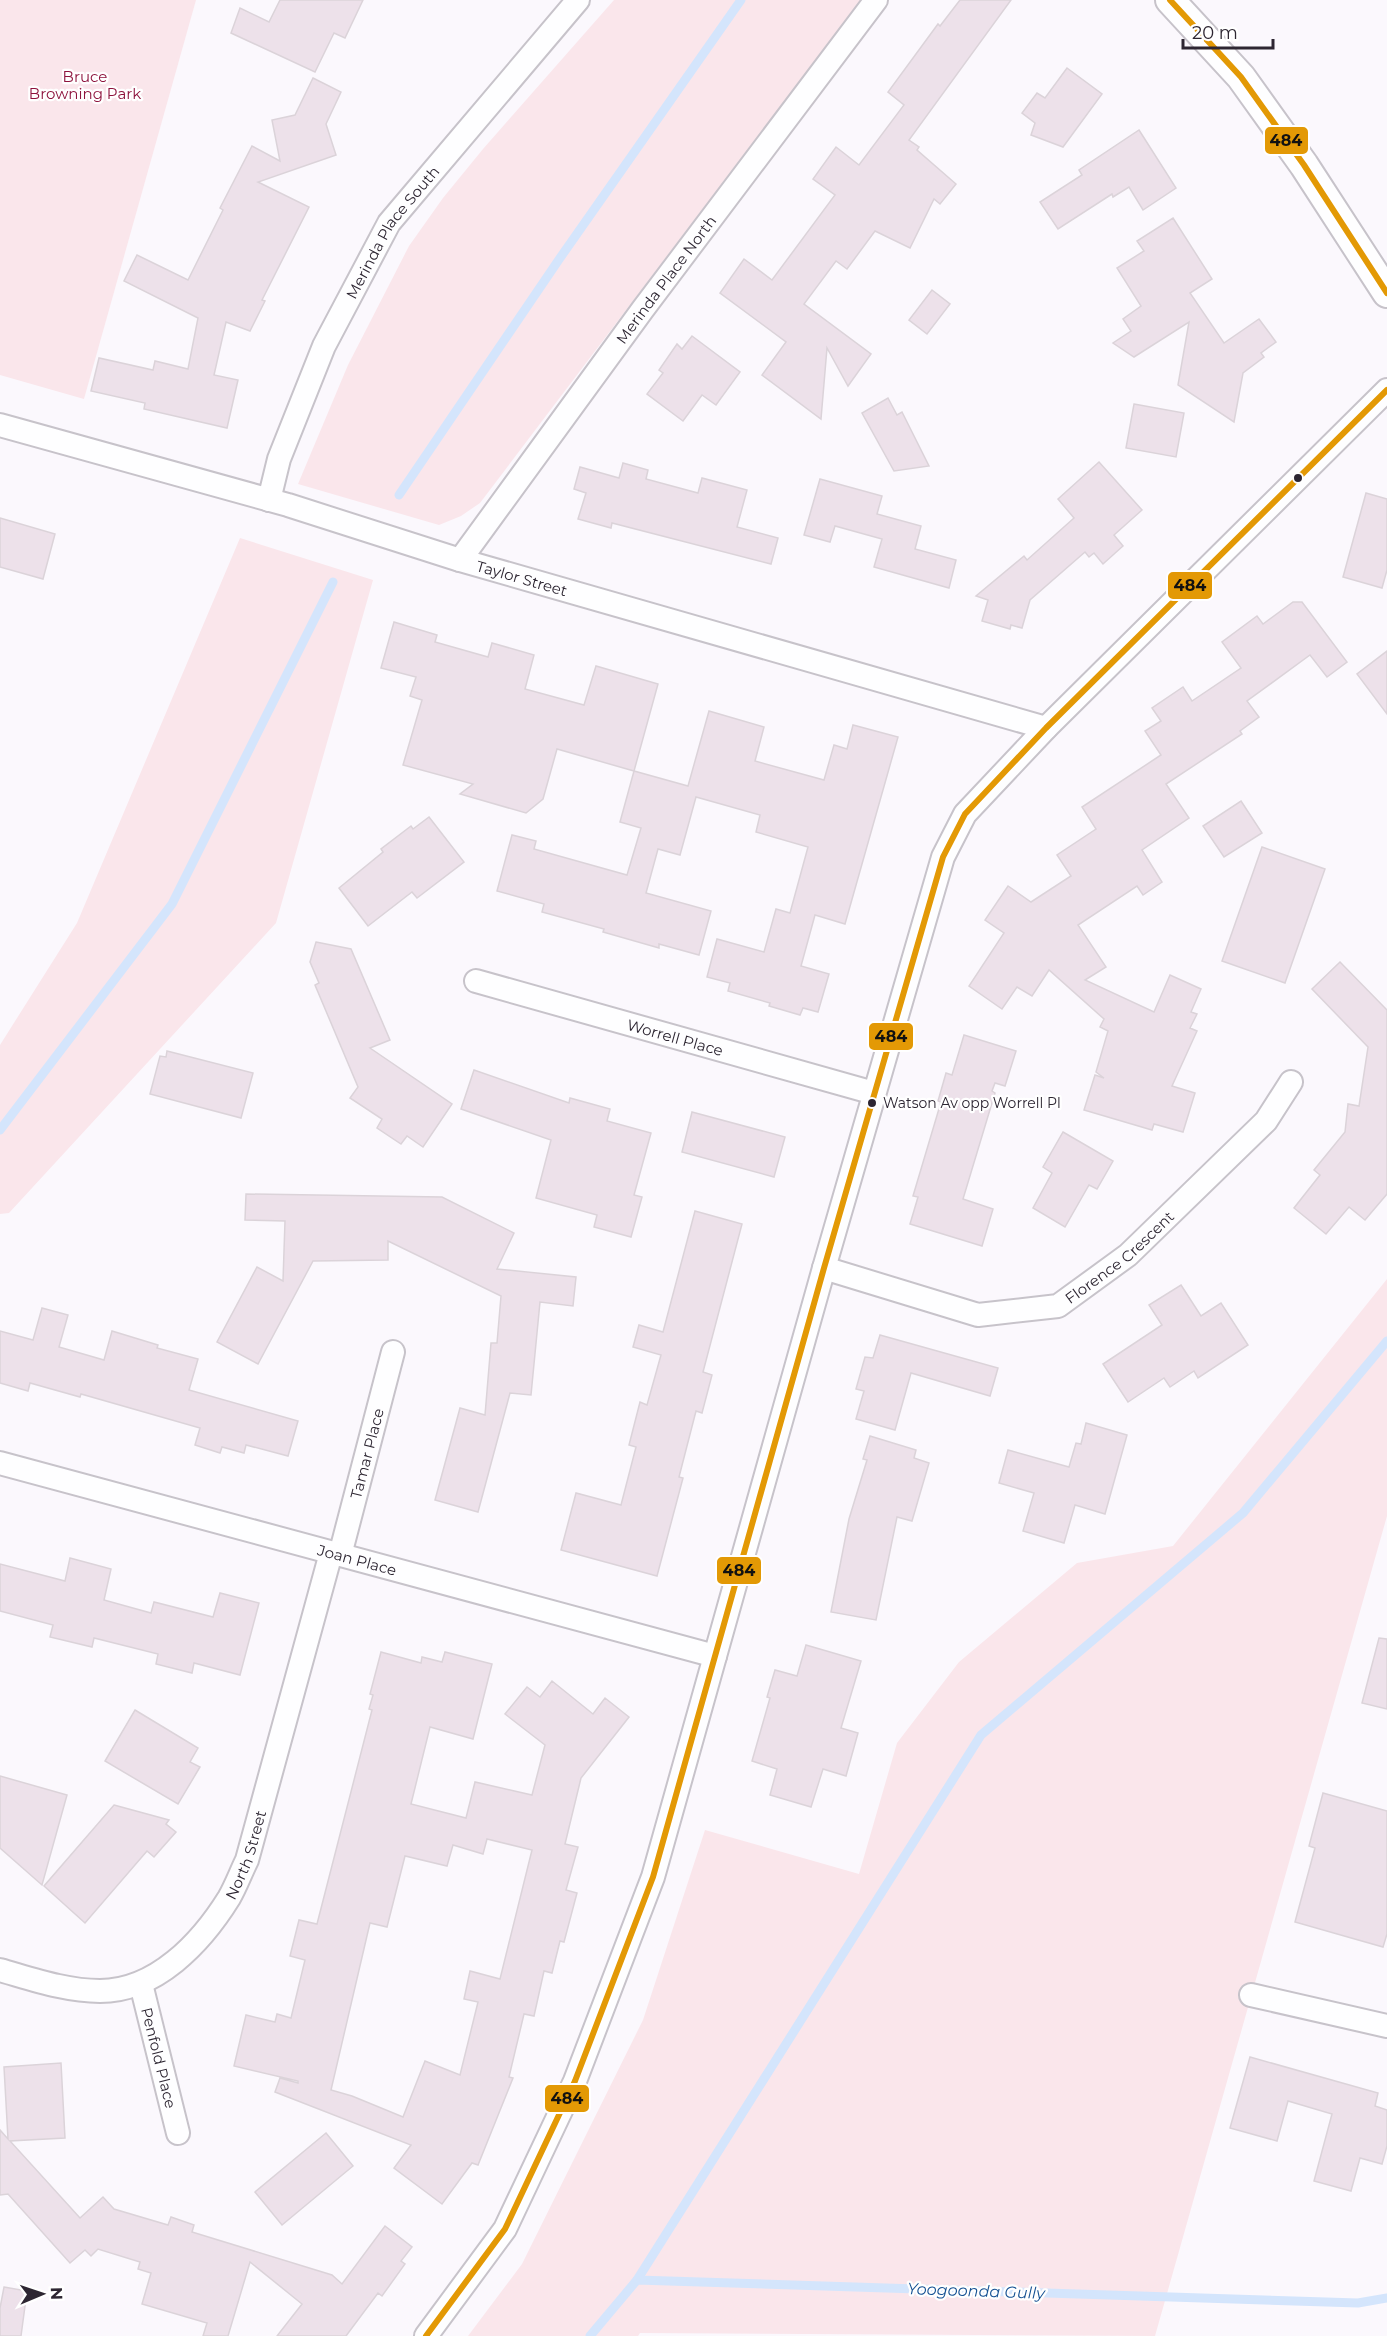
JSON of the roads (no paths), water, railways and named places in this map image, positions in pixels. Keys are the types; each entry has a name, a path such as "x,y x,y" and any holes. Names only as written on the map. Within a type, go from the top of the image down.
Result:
{"street":[{"name":"Merinda Place South","path":"268,500 279,459 324,346 389,223 578,0"},
{"name":"Merinda Place North","path":"460,560 643,309 876,0"},
{"path":"1170,0 1241,77 1304,165 1387,293"},
{"path":"426,2336 506,2229 575,2081 653,1877 824,1268 943,857 965,814 1046,728 1387,390"},
{"name":"Taylor Street","path":"0,425 268,500 460,560 1046,728"},
{"name":"Worrell Place","path":"476,981 874,1093"},
{"name":"Florence Crescent","path":"824,1268 978,1315 1058,1306 1128,1255 1266,1121 1291,1082"},
{"name":"Tamar Place","path":"336,1554 393,1352"},
{"name":"Joan Place","path":"0,1463 715,1656"},
{"name":"North Street","path":"0,1970 47,1983 100,1991 141,1984 173,1964 207,1928 230,1897 247,1860 336,1554"},
{"name":"Penfold Place","path":"141,1984 178,2133"},
{"path":"1251,1995 1387,2026"}],"waterway":[{"path":"399,495 560,258 741,0"},
{"path":"0,1130 172,904 333,582"},
{"path":"637,2280 981,1735 1243,1513 1387,1341"},
{"name":"Yoogoonda Gully","path":"590,2336 637,2280 1358,2303 1387,2298"}],"place":[{"name":"Watson Av opp Worrell Pl","path":"872,1103"}],"park label":[{"name":"Bruce Browning Park","path":"85,84"}]}
